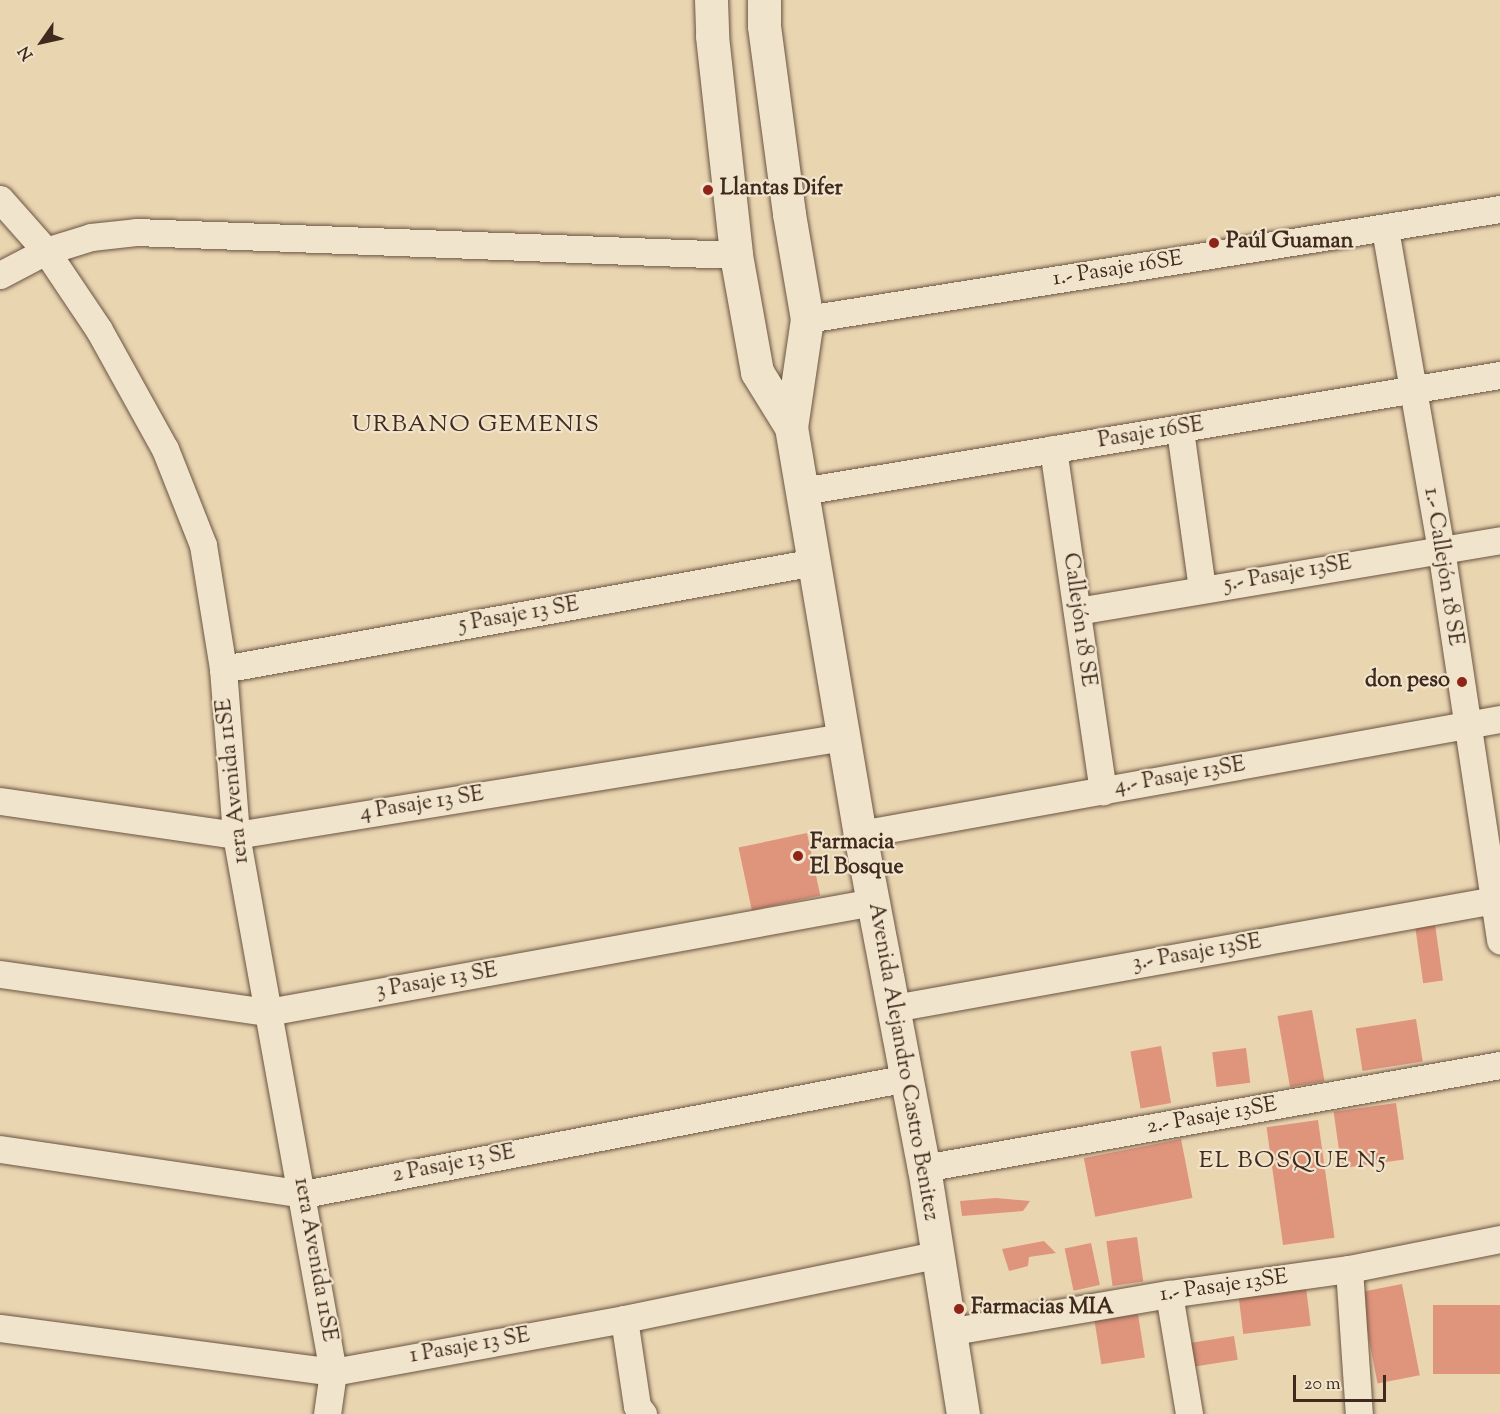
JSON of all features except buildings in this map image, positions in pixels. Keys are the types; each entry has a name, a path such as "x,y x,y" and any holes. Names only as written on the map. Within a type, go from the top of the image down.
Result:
{"main road":[{"name":"Avenida Alejandro Castro Benitez","path":"711,0 736,255 757,372 791,427"},
{"name":"Avenida Alejandro Castro Benitez","path":"764,0 764,26 789,214 807,319 791,427 860,834 924,1168 948,1332 963,1414"}],"street":[{"name":"1era Avenida 11SE","path":"0,199 46,251 99,330 165,449 203,545 223,669 236,835 304,1194 333,1372 327,1414"},
{"name":"1.- Pasaje 16SE","path":"807,319 1500,209"},
{"name":"1.- Callejón 18 SE","path":"1385,229 1412,392 1442,549 1466,725 1496,900 1500,941"},
{"path":"0,274 46,251 91,237 136,232 736,255"},
{"name":"Pasaje 16SE","path":"802,491 1412,392 1500,375"},
{"path":"1180,430 1202,589"},
{"name":"Callejón 18 SE","path":"1053,449 1103,791"},
{"name":"5.- Pasaje 13SE","path":"1077,611 1500,540"},
{"name":"5 Pasaje 13 SE","path":"223,669 815,562"},
{"name":"4.- Pasaje 13SE","path":"860,834 1500,719"},
{"name":"4 Pasaje 13 SE","path":"0,801 236,835 844,737"},
{"name":"3.- Pasaje 13SE","path":"894,1008 1496,900"},
{"name":"3 Pasaje 13 SE","path":"0,974 268,1012 873,902"},
{"name":"2.- Pasaje 13SE","path":"924,1168 1500,1065"},
{"name":"2 Pasaje 13 SE","path":"0,1149 304,1194 907,1078"},
{"name":"1.- Pasaje 13SE","path":"948,1332 1169,1294 1349,1269 1500,1239"},
{"name":"1 Pasaje 13 SE","path":"0,1328 333,1372 624,1319 936,1255"},
{"path":"1349,1269 1359,1414"},
{"path":"1169,1294 1189,1414"},
{"path":"624,1319 637,1406 643,1414"}],"place":[{"name":"Llantas Difer","path":"708,190"},
{"name":"Paúl Guaman","path":"1214,243"},
{"name":"don peso","path":"1462,682"},
{"name":"Farmacia El Bosque","path":"798,856"},
{"name":"Farmacias MIA","path":"959,1309"}],"district":[{"name":"URBANO GEMENIS","path":"476,426"},
{"name":"EL BOSQUE N5","path":"1293,1162"}]}
